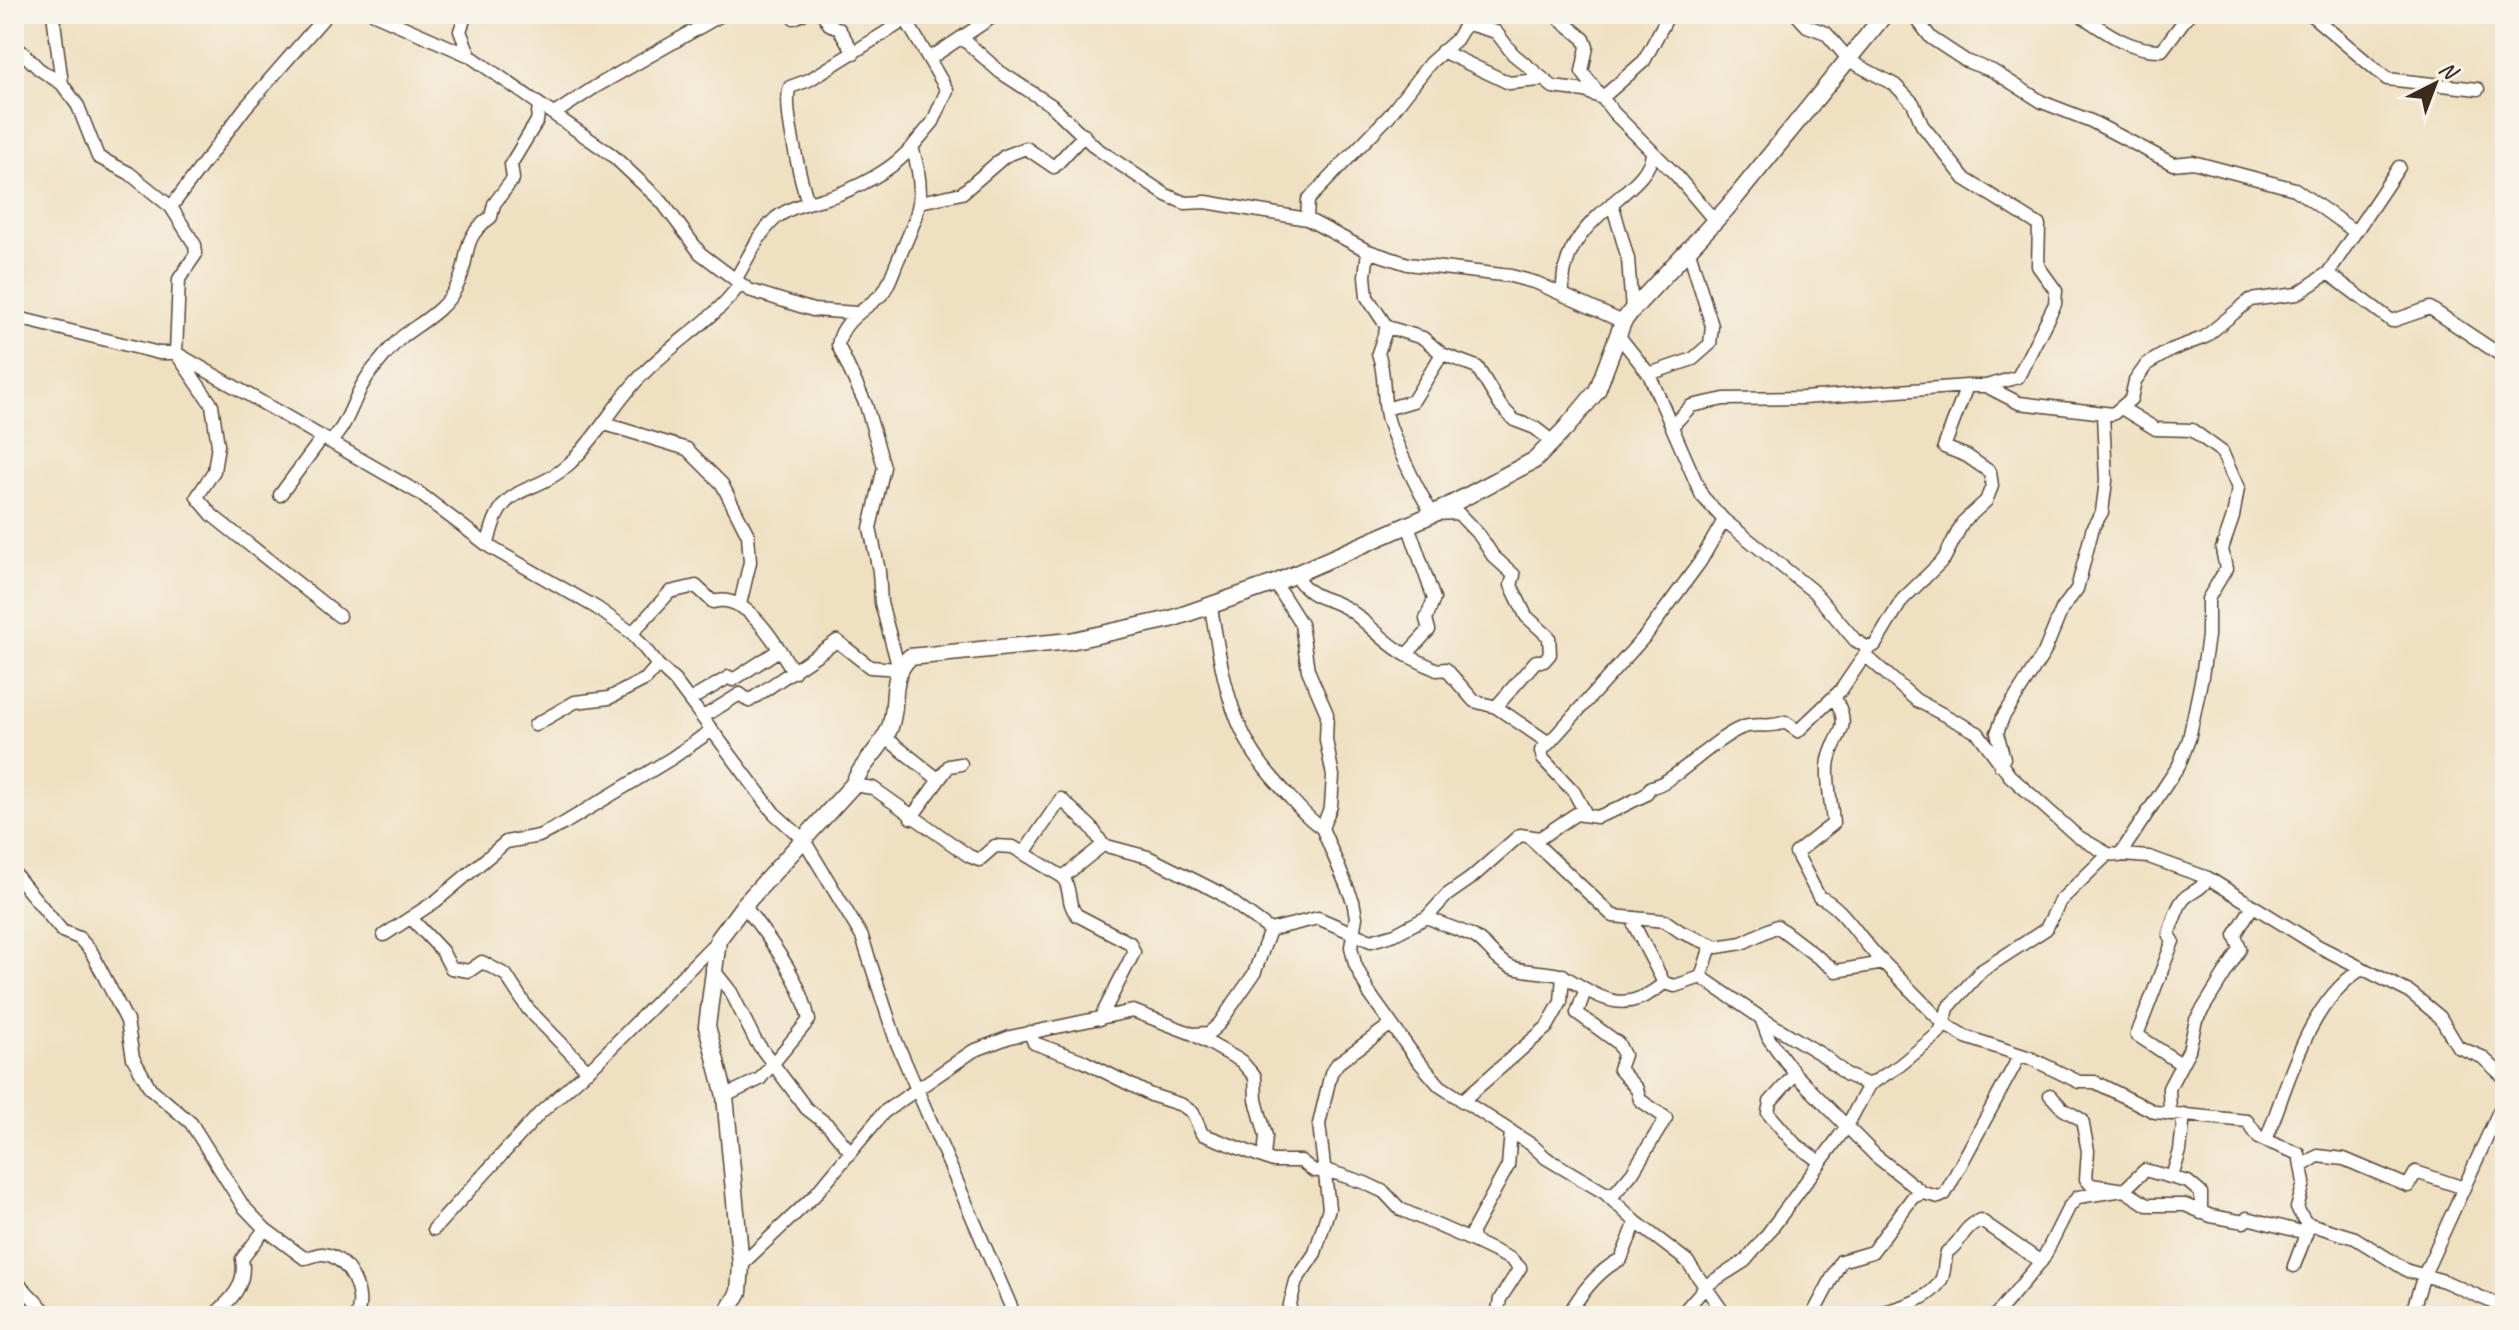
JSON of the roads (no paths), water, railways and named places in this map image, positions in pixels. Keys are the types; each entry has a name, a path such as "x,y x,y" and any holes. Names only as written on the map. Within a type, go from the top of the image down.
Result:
{"street":[{"path":"53,14 62,84"},
{"path":"171,207 245,108 327,14"},
{"path":"374,14 470,56 612,155 662,202 700,253 749,290 813,310 857,313"},
{"path":"466,14 460,31 470,56"},
{"path":"554,114 723,14"},
{"path":"790,14 794,18 803,14"},
{"path":"823,14 829,24 839,29 854,53"},
{"path":"929,59 997,14"},
{"path":"1554,14 1584,39 1587,47 1582,72 1602,98 1714,220"},
{"path":"1602,98 1644,61 1669,14"},
{"path":"1673,425 1691,406 1724,399 1803,398 1986,386 2018,377 2055,304 2056,291 2038,266 2039,225 1965,179 1922,125 1913,103 1895,85 1850,61 1826,33 1807,26 1796,14"},
{"path":"899,669 910,657 1079,639 1211,608 1433,514 1535,460 1597,391 1624,322 1668,267 1689,251 1850,61 1885,14"},
{"path":"1913,14 1931,38 1966,61 1993,71 2042,102 2091,121 2173,164 2193,162 2295,189 2354,231"},
{"path":"2079,14 2122,41 2146,51 2162,50 2189,14"},
{"path":"2311,14 2387,79 2478,89"},
{"path":"488,545 493,520 504,502 568,465 605,424 644,372 722,308 763,231 793,207 840,193 879,173 912,147 933,122 947,90 929,59 911,17 809,80 795,83 787,93 800,179 808,202"},
{"path":"1307,219 1308,200 1388,117 1470,19 1496,32 1539,80 1553,87 1585,91 1602,98"},
{"path":"962,38 1000,72 1051,105 1096,148 1166,195 1185,203 1206,202 1307,219 1368,251 1408,264 1511,276 1563,292 1624,322"},
{"path":"14,44 39,69 62,84 78,106 98,157 129,173 171,207 195,245 196,254 179,279 176,353 212,405 218,427 214,471 197,497 213,516 339,616"},
{"path":"1442,51 1509,83 1539,80"},
{"path":"280,495 352,413 372,370 395,343 428,320 457,287 465,268 467,244 480,225 491,217 494,204 513,179 511,164 541,113 539,106"},
{"path":"920,202 962,193 1005,156 1026,148 1054,167 1084,135"},
{"path":"434,1229 540,1113 588,1071 718,940 744,905 853,785 856,776 886,738 892,720 899,669 881,603 879,571 870,528 884,467 866,405 838,345 857,313 884,292 920,202 922,179 912,147"},
{"path":"1563,292 1568,258 1589,222 1647,172 1652,151"},
{"path":"1986,386 2019,403 2103,414 2113,414 2123,409 2131,399 2140,371 2147,364 2171,350 2205,337 2250,300 2297,294 2328,273 2399,167"},
{"path":"1612,203 1628,259 1624,322 1673,425 1702,496 1724,520 1814,592 1866,652 1916,700 1978,733 2000,765 2077,836 2114,855 2149,857 2208,878 2360,970 2411,993 2440,1017 2458,1047 2482,1057 2505,1078"},
{"path":"1368,251 1367,297 1387,327 1423,338 1442,354 1477,367 1500,405 1514,420 1535,428 1553,442"},
{"path":"1649,374 1693,359 1710,344 1712,326 1689,251"},
{"path":"2328,273 2392,321 2430,308 2505,358"},
{"path":"14,317 159,353 176,353 419,493 488,545 573,592 632,633 690,700 774,813 804,840 862,937 881,1004 1015,1316"},
{"path":"1387,327 1378,353 1386,409 1423,500 1433,514"},
{"path":"1386,409 1413,401 1427,375 1437,367 1442,354"},
{"path":"1270,930 1318,918 1355,931 1371,941 1395,934 1427,917 1447,895 1520,835 1540,838 1576,814 1597,817 1637,799 1744,726 1774,727 1785,722 1798,731 1834,697 1866,652 1875,645 1902,600 1944,559 1963,522 1986,501 1992,486 1990,472 1967,456 1944,447 1967,386"},
{"path":"1680,1316 1707,1285 1745,1261 1847,1126 1869,1085 1899,1066 1938,1034 1948,1008 1981,971 2046,929 2060,901 2114,855 2146,812 2161,798 2189,739 2208,636 2208,599 2226,569 2222,549 2233,517 2238,488 2222,452 2192,430 2156,429 2123,409"},
{"path":"2000,765 2004,758 1997,733 2003,717 2044,653 2062,609 2077,589 2093,527 2102,512 2106,481 2103,414"},
{"path":"605,424 687,449 722,484 748,535 750,562 740,604"},
{"path":"1433,514 1458,513 1466,519 1493,556 1514,575 1511,585 1526,616 1549,637 1550,654 1544,661 1536,661 1496,707"},
{"path":"1586,814 1574,792 1543,759 1541,751 1647,634 1700,562 1724,520"},
{"path":"1406,655 1429,630 1426,619 1434,599 1408,525"},
{"path":"1294,574 1302,586 1322,601 1352,612 1373,633 1406,655 1437,670 1446,669 1474,701 1496,707 1549,743"},
{"path":"1275,583 1301,624 1308,670 1327,714 1326,740 1333,776 1331,806 1322,828"},
{"path":"632,633 670,592 696,586 713,602 720,600 740,604 794,672"},
{"path":"1211,608 1221,672 1239,729 1257,762 1322,828 1353,901 1355,931 1351,947 1355,964 1390,1025 1440,1086 1511,1131 1546,1158 1605,1193 1636,1222 1687,1261 1707,1285 1726,1316"},
{"path":"703,717 740,694 749,701 837,641 870,667 899,669"},
{"path":"690,700 729,677 733,680 779,650"},
{"path":"535,725 575,702 609,698 646,679 658,665"},
{"path":"1834,697 1842,711 1844,724 1828,762 1833,824 1796,853 1819,897 1835,903 1861,941 1944,1024 1966,1037 2020,1055 2079,1082 2095,1082 2155,1112 2247,1121 2255,1133 2266,1140 2292,1148 2299,1154 2304,1183 2297,1208 2310,1228"},
{"path":"384,935 411,918 506,842 539,836 563,824 712,730"},
{"path":"886,738 938,779"},
{"path":"911,818 949,766 961,764"},
{"path":"853,785 873,788 911,818 979,860 995,846 1013,847 1063,877 1070,886 1069,903 1077,915 1130,943 1134,952 1100,1019"},
{"path":"1024,853 1061,799 1092,828 1103,845 1148,857 1220,893 1270,930"},
{"path":"1528,836 1613,916 1665,921 1711,946 1742,943 1777,926 1836,971 1884,963"},
{"path":"1063,877 1103,845"},
{"path":"14,873 62,931 79,938 91,951 127,1021 133,1058 150,1088 191,1123 243,1206 265,1229 304,1258 322,1253 339,1261 358,1285 362,1306 356,1316"},
{"path":"2181,1064 2137,1035 2173,941 2169,934 2178,909 2185,897 2200,890 2208,878"},
{"path":"725,1096 760,1079 809,1020 806,1005 786,963 744,905"},
{"path":"2172,1177 2180,1151 2177,1114 2169,1088 2202,1009 2240,949 2235,935 2252,907"},
{"path":"1427,917 1475,937 1491,956 1507,965 1541,975 1563,975 1585,991 1609,1000 1644,999 1664,983"},
{"path":"411,918 442,951 451,968 469,971 482,962 506,975 528,1009 588,1071"},
{"path":"1635,918 1634,925 1664,983 1675,986 1701,977"},
{"path":"1193,1034 1209,1033 1219,1024 1254,974 1270,930"},
{"path":"718,940 707,1026 725,1096 741,1265 739,1292 725,1316"},
{"path":"1701,977 1711,946"},
{"path":"712,968 731,992 755,1040 806,1108 829,1126 849,1150"},
{"path":"2266,1140 2282,1090 2315,1017 2339,983 2360,970"},
{"path":"1462,1101 1547,1027 1561,1002 1563,975"},
{"path":"1701,977 1824,1056 1847,1075 1869,1085"},
{"path":"1585,991 1577,1013 1618,1043 1624,1055 1619,1069 1637,1089 1640,1100 1666,1118 1632,1173 1614,1194 1605,1193"},
{"path":"741,1265 814,1196 849,1150 884,1112 973,1051 1030,1032 1133,1011 1193,1034 1241,1061 1255,1077 1256,1100 1266,1136 1264,1157"},
{"path":"1761,1018 1769,1039 1795,1074 1876,1156 1923,1193 1939,1197 1945,1194 2020,1055"},
{"path":"1287,1316 1296,1281 1315,1253 1327,1216 1326,1170 1319,1124 1331,1073 1338,1063 1390,1025"},
{"path":"1030,1032 1034,1043 1048,1050 1081,1060 1151,1095 1182,1105 1193,1113 1202,1134 1264,1157 1283,1162 1301,1161 1314,1171 1326,1170 1384,1192 1400,1209 1511,1259 1520,1268 1500,1299 1497,1316"},
{"path":"1795,1074 1770,1102 1768,1113 1794,1143 1820,1162"},
{"path":"2050,1095 2063,1109 2082,1120 2088,1151 2086,1179 2091,1185 2124,1190 2147,1205 2185,1205 2201,1213 2244,1222 2247,1218 2302,1232 2310,1228 2355,1238 2408,1271 2505,1308"},
{"path":"2404,1316 2414,1306 2424,1275 2505,1098"},
{"path":"1473,1241 1478,1219 1508,1166 1511,1131"},
{"path":"2302,1166 2318,1156 2344,1159 2408,1186 2416,1172 2464,1188"},
{"path":"1995,1316 2041,1262 2069,1207 2078,1197 2124,1190 2145,1170 2188,1182 2201,1193 2201,1213"},
{"path":"1812,1316 1841,1261 1872,1252 1913,1197 1923,1193"},
{"path":"1868,1316 1891,1312 1924,1295 1941,1280 1947,1252 1957,1244 1963,1230 1980,1220 2041,1262"},
{"path":"1555,1316 1570,1312 1610,1265 1621,1259 1636,1222"},
{"path":"2294,1266 2310,1228"},
{"path":"213,1316 238,1291 244,1272 242,1259 265,1229"},
{"path":"14,1279 50,1316"}]}
